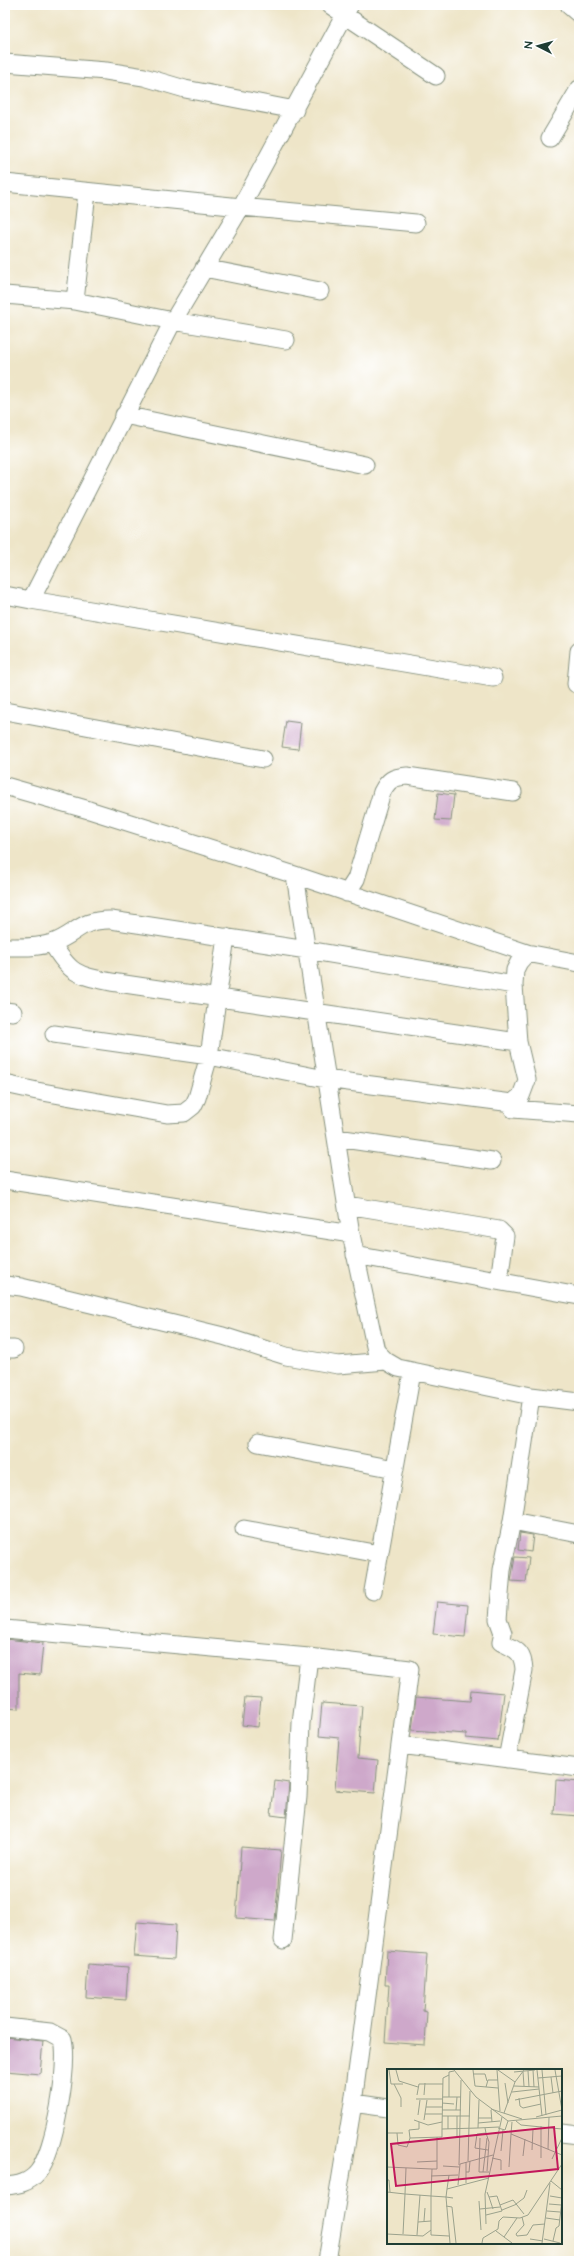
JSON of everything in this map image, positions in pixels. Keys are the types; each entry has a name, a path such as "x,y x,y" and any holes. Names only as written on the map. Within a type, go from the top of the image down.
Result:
{"main road":[{"path":"572,5 579,11"}],"street":[{"path":"31,600 173,321 241,207 295,110 342,8 436,76"},
{"path":"5,64 106,71 144,77 186,89 295,110"},
{"path":"550,138 579,89"},
{"path":"5,183 416,223"},
{"path":"75,301 87,192"},
{"path":"204,268 320,291"},
{"path":"5,295 75,301 173,321 286,340"},
{"path":"124,415 365,465"},
{"path":"5,595 493,678"},
{"path":"576,684 579,651"},
{"path":"5,711 263,759"},
{"path":"346,893 356,878 382,792 387,781 395,777 407,776 513,792"},
{"path":"5,786 89,810 295,875 527,953 579,963"},
{"path":"295,875 317,1013 325,1079 351,1234 376,1351 386,1361 398,1368 412,1372 531,1396 579,1402"},
{"path":"5,948 36,946 52,943 81,925 100,920 226,937 514,985"},
{"path":"5,1084 37,1091 177,1114 184,1113 193,1106 209,1056 226,937"},
{"path":"52,943 68,968 85,976 216,999 518,1042"},
{"path":"54,1034 209,1056 325,1079 512,1103 521,1096 527,1080 518,1042 514,985 515,970 519,962 527,953"},
{"path":"513,1108 579,1114"},
{"path":"336,1138 492,1161"},
{"path":"5,1180 351,1234"},
{"path":"347,1205 499,1230 505,1236 499,1281"},
{"path":"355,1255 579,1296"},
{"path":"5,1286 21,1287 223,1336 286,1356 338,1365 386,1361"},
{"path":"373,1591 396,1469 412,1372"},
{"path":"507,1759 524,1670 523,1658 518,1651 500,1642 503,1633 498,1619 502,1570 512,1521 531,1396"},
{"path":"258,1443 396,1469"},
{"path":"512,1521 579,1534"},
{"path":"244,1529 379,1554"},
{"path":"5,1629 309,1657 410,1669 353,2103 327,2261"},
{"path":"283,1940 298,1797 301,1723 309,1657"},
{"path":"400,1745 579,1768"},
{"path":"5,2027 50,2032 63,2039 66,2050 62,2093 47,2156 38,2173 27,2182 5,2186"},
{"path":"353,2103 387,2108"},
{"path":"562,2133 579,2135"}],"building":[{"path":"286,721 301,723 298,749 282,747"},
{"path":"438,793 454,795 451,821 435,820"},
{"path":"520,1533 533,1535 531,1552 518,1550"},
{"path":"515,1557 529,1558 526,1582 511,1581"},
{"path":"437,1602 468,1605 465,1637 433,1634"},
{"path":"5,1639 43,1643 40,1675 19,1673 19,1709 5,1708"},
{"path":"471,1690 504,1693 498,1741 466,1738 466,1734 412,1730 416,1697 470,1701"},
{"path":"245,1697 261,1698 258,1727 242,1725"},
{"path":"322,1703 362,1706 358,1758 378,1760 375,1793 335,1790 339,1738 319,1736"},
{"path":"556,1780 579,1782 579,1816 554,1814"},
{"path":"275,1781 289,1783 286,1817 271,1815"},
{"path":"241,1847 281,1850 275,1921 236,1918"},
{"path":"137,1922 176,1925 174,1959 134,1956"},
{"path":"387,1951 427,1954 423,2011 427,2012 425,2045 385,2042 389,1985 385,1985"},
{"path":"88,1964 128,1967 126,2000 86,1997"},
{"path":"5,2037 43,2041 40,2074 5,2071"}]}
